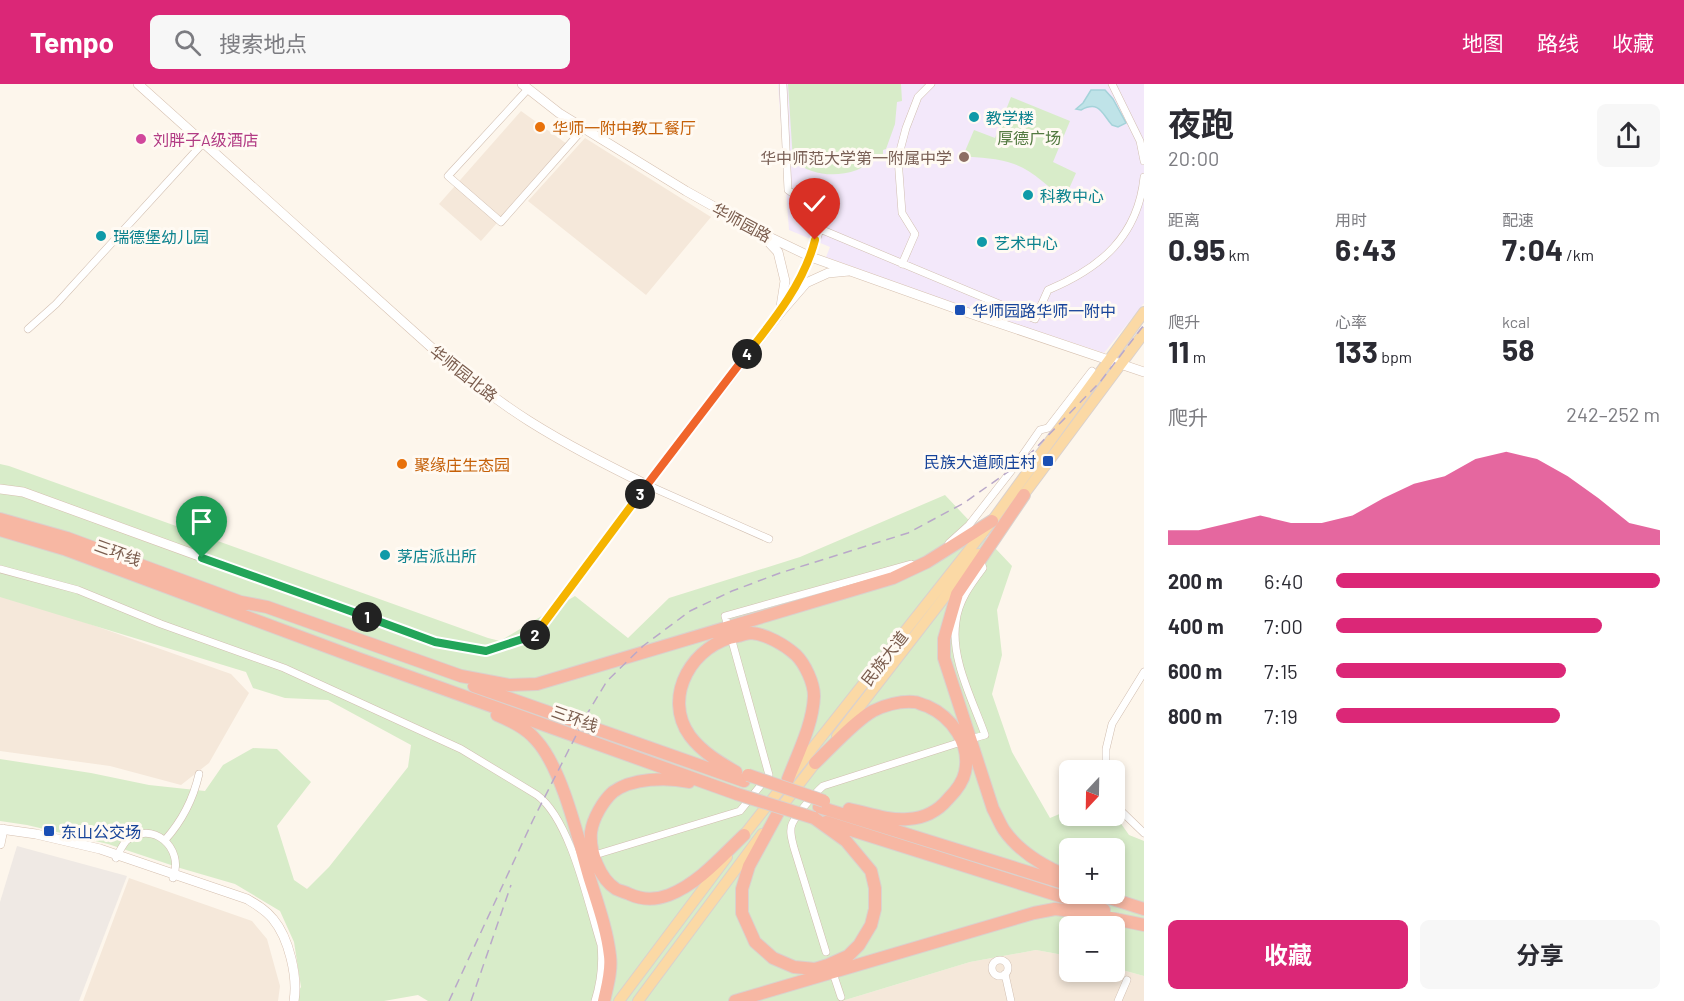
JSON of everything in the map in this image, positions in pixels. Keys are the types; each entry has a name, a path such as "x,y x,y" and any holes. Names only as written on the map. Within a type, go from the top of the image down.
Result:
{"highway":[{"path":"1024,495 957,594 944,639 944,658 993,809 1005,831 1021,849 1043,865 1059,873"},
{"name":"三环线","path":"0,519 67,538 241,602 743,776 819,809 1144,923"},
{"path":"461,676 509,685 537,684 562,678 893,578 927,562 992,521"},
{"name":"三环线","path":"0,530 64,549 360,659 737,794 819,809 1059,882"},
{"path":"241,602 267,606 743,776"},
{"path":"743,776 710,756 689,735 680,713 680,697 683,681 692,662 712,645 728,637 752,633 771,639 790,650 800,660 814,695 810,719 788,779"},
{"path":"360,659 505,718 537,740 562,789 606,934 610,973 604,1001"},
{"path":"815,763 872,711 890,705 915,702 933,709 952,724 960,736 966,758 965,774 956,790 944,805 929,815 907,819 849,809 819,809"},
{"path":"737,794 679,780 647,780 631,784 614,792 599,809 591,831 593,852 602,874 615,888 637,897 661,898 681,890 697,879 744,835"},
{"path":"779,811 749,866 742,889 742,914 755,942 773,958 794,967 815,969 848,956 859,945 871,925 875,909 875,888 871,872 819,809"},
{"path":"849,809 1059,875"},
{"path":"1125,895 1144,901"},
{"path":"1125,903 1144,909"},
{"path":"735,1001 1023,916 1055,909 1144,923"}],"main road":[{"name":"华师园北路","path":"138,84 432,348 480,387 569,445 647,485"},
{"name":"华师园路","path":"525,86 559,113 686,191 761,233 811,257 1116,360"},
{"path":"761,233 778,252 785,281 780,313"},
{"path":"0,489 23,492 435,642 486,651 536,634 780,313 806,283 828,273 849,271"},
{"name":"民族大道","path":"638,1001 815,763 1024,495 1116,360 1144,312"},
{"name":"民族大道","path":"619,1001 744,835 1116,360 1144,333"},
{"path":"1116,360 1144,366"},
{"path":"1116,360 1144,372"},
{"path":"0,844 2,831 116,856 245,903 260,911 272,924 286,954 292,1001"}],"street":[{"path":"783,84 788,190 806,203 812,219 820,229 1035,319 1048,290 1068,282 1096,265 1127,232 1142,196 1144,177"},
{"path":"902,264 915,234 902,213 898,158 918,97 931,84"},
{"path":"1112,84 1140,141 1144,161"},
{"path":"525,86 448,176 501,222 584,128"},
{"path":"28,329 56,304 204,142"},
{"path":"780,313 811,257 820,229"},
{"path":"727,623 725,616 906,566 947,545 969,525 1040,430 1048,428 1092,371"},
{"name":"华师园北路","path":"647,485 769,539"},
{"path":"974,738 985,735 960,667 955,642 956,621 962,601 983,568 980,560"},
{"path":"0,569 78,590 161,624 284,668 462,748 544,800 566,832 577,861 601,945 601,978 595,1001"},
{"path":"598,854 740,811 769,774 732,641"},
{"path":"1106,760 1106,749 1112,724 1144,672"},
{"path":"826,952 794,848 791,836 792,824 823,786 958,743"},
{"path":"165,840 186,812 199,774"},
{"path":"1125,815 1144,833"},
{"path":"116,856 128,840 136,836 153,835 170,845 176,863 174,876"},
{"path":"1005,974 1011,1001"},
{"path":"834,976 841,997"},
{"path":"1118,1001 1127,980"}],"shaded area":[{"name":"华中师范大学第一附属中学","path":"778,84 1144,84 1144,303 1104,353 942,300 826,257 830,247 789,230"},
{"path":"521,111 567,144 481,241 439,204"},
{"path":"585,138 711,217 646,295 528,201"},
{"path":"0,595 39,606 231,674 249,693 209,763 181,785 110,766 0,751"},
{"path":"17,846 127,876 79,1001 0,1001 0,902"},
{"path":"129,878 252,921 267,939 280,986 278,1001 83,1001"},
{"path":"1036,950 1059,954 1059,982 1125,982 1125,971 1144,976 1144,1001 842,1001 970,962"}],"green space":[{"path":"788,84 901,84 902,101 897,102 895,124 886,149 883,150 883,159 870,162 857,170 840,174 816,172 793,161"},
{"name":"厚德广场","path":"1011,97 1070,121 1053,162 1076,173 1064,200 1021,167 1002,160 963,156 974,130 995,138"},
{"path":"0,464 500,641 575,596 628,638 669,598 800,557 945,495 1012,566 997,610 1002,655 992,694 1012,752 1050,818 1059,814 1059,826 1123,826 1129,835 1144,841 1144,976 1125,971 1125,916 1059,916 1059,954 1036,950 970,962 842,1001 428,1001 418,995 384,1001 292,1001 301,987 294,942 280,911 235,884 108,844 0,821 0,759 91,773 149,785 205,791 223,765 253,748 277,749 311,782 277,826 294,880 307,889 329,867 408,767 411,745 328,700 285,698 253,688 246,672 0,597"}],"water":[{"path":"1091,90 1105,90 1113,99 1126,123 1118,127 1112,125 1097,107 1076,109"}],"railway":[{"path":"449,1001 533,820 587,714 607,681 643,646 690,611 732,591 780,573 908,533 964,503 1012,469 1034,450 1100,382 1144,325"},
{"path":"471,1001 511,885"}],"place":[{"name":"教学楼","path":"974,117"},
{"name":"华师一附中教工餐厅","path":"540,127"},
{"name":"刘胖子A级酒店","path":"141,139"},
{"name":"华中师范大学第一附属中学","path":"964,157"},
{"name":"科教中心","path":"1028,195"},
{"name":"瑞德堡幼儿园","path":"101,236"},
{"name":"艺术中心","path":"982,242"},
{"name":"华师园路华师一附中","path":"960,310"},
{"name":"民族大道顾庄村","path":"1048,461"},
{"name":"聚缘庄生态园","path":"402,464"},
{"name":"茅店派出所","path":"385,555"},
{"name":"东山公交场","path":"49,831"}],"route":[{"path":"202,558 435,642 486,651 536,634 780,313 811,257 815,240"}]}
